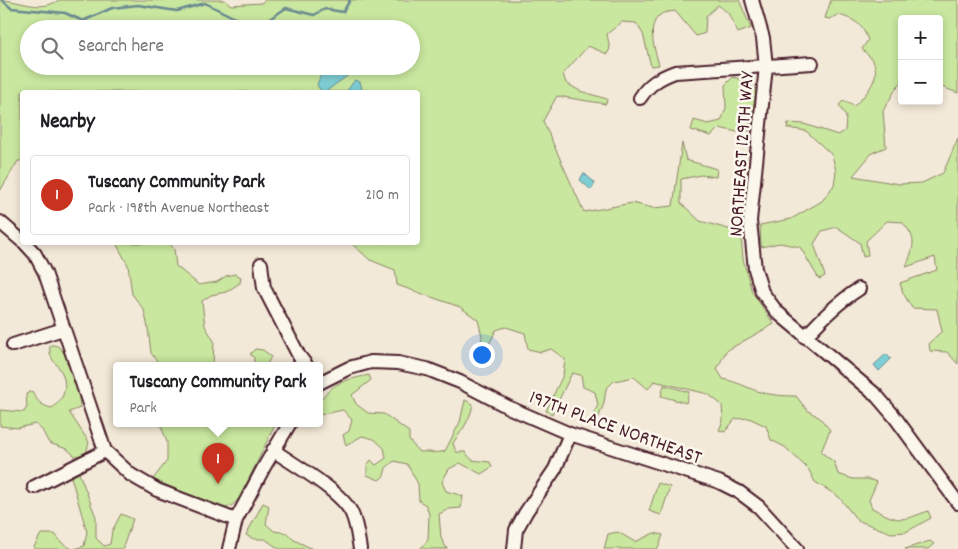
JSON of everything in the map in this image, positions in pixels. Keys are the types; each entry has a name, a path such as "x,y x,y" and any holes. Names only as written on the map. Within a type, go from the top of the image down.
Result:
{"street":[{"name":"NORTHEAST 129TH WAY","path":"752,0 763,38 766,66 750,221 755,269 762,292 777,312 876,395 894,416 958,503"},
{"path":"640,98 648,86 661,77 675,72 812,63"},
{"path":"0,222 20,239"},
{"path":"26,245 35,254 45,273 105,451 131,475 157,490 236,520"},
{"path":"261,264 264,288 304,362"},
{"path":"805,337 823,317 846,297 859,289"},
{"path":"13,345 63,329"},
{"name":"197TH PLACE NORTHEAST","path":"323,381 349,368 371,362 398,362 427,370 460,382 510,408 570,434 719,482 739,492 759,508 797,549"},
{"path":"229,549 236,520 273,450 287,427"},
{"path":"514,549 516,530 555,469 570,434"},
{"path":"273,450 333,492 346,504 352,514 360,549"},
{"path":"34,487 105,451"}],"green space":[{"path":"0,0 37,6 52,4 59,0 225,0 231,5 261,3 265,0 739,0 751,28 738,33 728,13 718,5 706,16 705,33 696,36 675,11 660,15 653,25 652,32 659,65 651,66 643,34 636,23 622,22 607,34 610,49 607,54 588,46 563,74 566,83 580,91 607,99 606,104 557,96 543,121 584,212 632,203 653,208 673,206 682,143 686,160 717,169 716,177 701,175 681,179 681,203 700,221 732,230 741,236 743,259 752,292 774,324 726,351 717,369 723,379 757,391 796,396 807,410 820,418 830,430 821,452 834,462 838,474 853,479 868,479 877,482 869,500 872,508 899,519 905,519 928,511 931,518 906,532 891,533 857,520 839,497 815,482 809,470 785,447 771,440 766,426 749,418 735,419 725,432 719,430 723,421 722,405 708,394 654,381 648,389 634,377 614,381 606,389 604,403 597,422 591,419 598,405 595,392 583,387 581,375 572,373 552,414 546,411 563,375 565,359 551,349 541,352 528,349 525,333 506,327 496,330 485,353 480,350 482,336 478,320 460,307 397,285 395,270 370,260 353,245 420,245 420,90 20,90 20,161 18,161 0,191"},
{"path":"831,0 958,0 958,93 943,87 943,15 898,15 898,86 883,111 886,147 872,153 853,176 899,184 922,183 943,173 958,138 958,364 947,352 930,351 929,343 942,331 937,309 912,308 903,293 900,283 937,270 935,257 906,267 913,243 911,233 902,222 887,221 866,241 868,255 863,257 860,243 837,227 822,231 814,244 825,276 819,279 800,247 780,243 761,247 760,225 791,219 822,201 834,185 836,171 832,155 806,131 787,128 788,123 804,124 838,135 845,131 846,117 839,105 843,101 854,106 867,92 874,80 875,67 873,61 862,49 868,40 861,26 839,15 829,19 825,18"},
{"path":"733,77 747,81 756,92 749,131 737,132 719,128 711,136 691,130 694,120 708,124 721,121 726,108 725,85"},
{"path":"117,245 171,245 174,249 176,266 199,285 217,282 226,276 235,274 241,277 240,283 226,292 211,295 202,301 205,326 214,341 213,362 158,362 151,353 144,310 132,294 128,265"},
{"path":"50,345 60,348 67,359 73,376 80,408 69,412 89,442 86,454 75,456 67,449 49,443 42,430 35,424 18,428 0,426 0,410 24,412 27,407 26,394 32,391 40,403 52,408 62,397 65,388 64,378 51,357"},
{"path":"255,349 263,350 271,356 268,362 254,362 254,358 250,354"},
{"path":"369,375 371,380 352,395 356,404 368,413 384,414 409,432 409,440 419,452 445,451 460,422 465,400 473,404 468,420 453,443 456,452 465,452 472,460 490,462 492,467 481,474 460,463 449,469 442,482 446,491 463,496 461,508 449,509 439,514 441,538 447,549 420,549 428,540 429,514 426,505 419,501 418,484 407,464 394,461 386,468 384,476 379,480 367,475 367,465 371,460 376,465 386,458 384,448 374,439 362,436 346,445 343,435 349,431 352,420 343,410 323,414 323,397 336,385 346,380"},
{"path":"664,385 689,392 686,403 661,396"},
{"path":"161,427 274,427 240,497 225,508 218,508 153,479 167,461 167,442"},
{"path":"79,473 96,517 96,538 104,546 110,544 112,531 121,514 133,519 124,549 74,549 84,546 87,532 71,477"},
{"path":"658,483 670,487 661,515 649,511"},
{"path":"263,503 269,506 266,524 274,531 287,533 294,540 313,549 279,549 265,539 254,539 246,535"},
{"path":"618,532 635,542 654,533 663,535 658,549 604,549 608,534"},
{"path":"41,534 55,534 62,543 72,549 33,549"},
{"path":"930,541 934,544 928,549 905,549"}],"water":[{"path":"321,75 349,75 328,90 320,90 317,85"},
{"path":"355,80 360,82 361,90 348,90"},
{"path":"583,174 595,183 592,189 580,180"},
{"path":"886,354 891,359 879,371 874,365"}],"waterway":[{"path":"2,0 11,8 65,13 81,20"},
{"path":"268,20 286,8 314,15 325,9 343,12 350,0"},
{"path":"85,20 112,8 138,5 177,11 205,3 239,20"}],"place":[{"name":"Tuscany Community Park","path":"218,484"}]}
